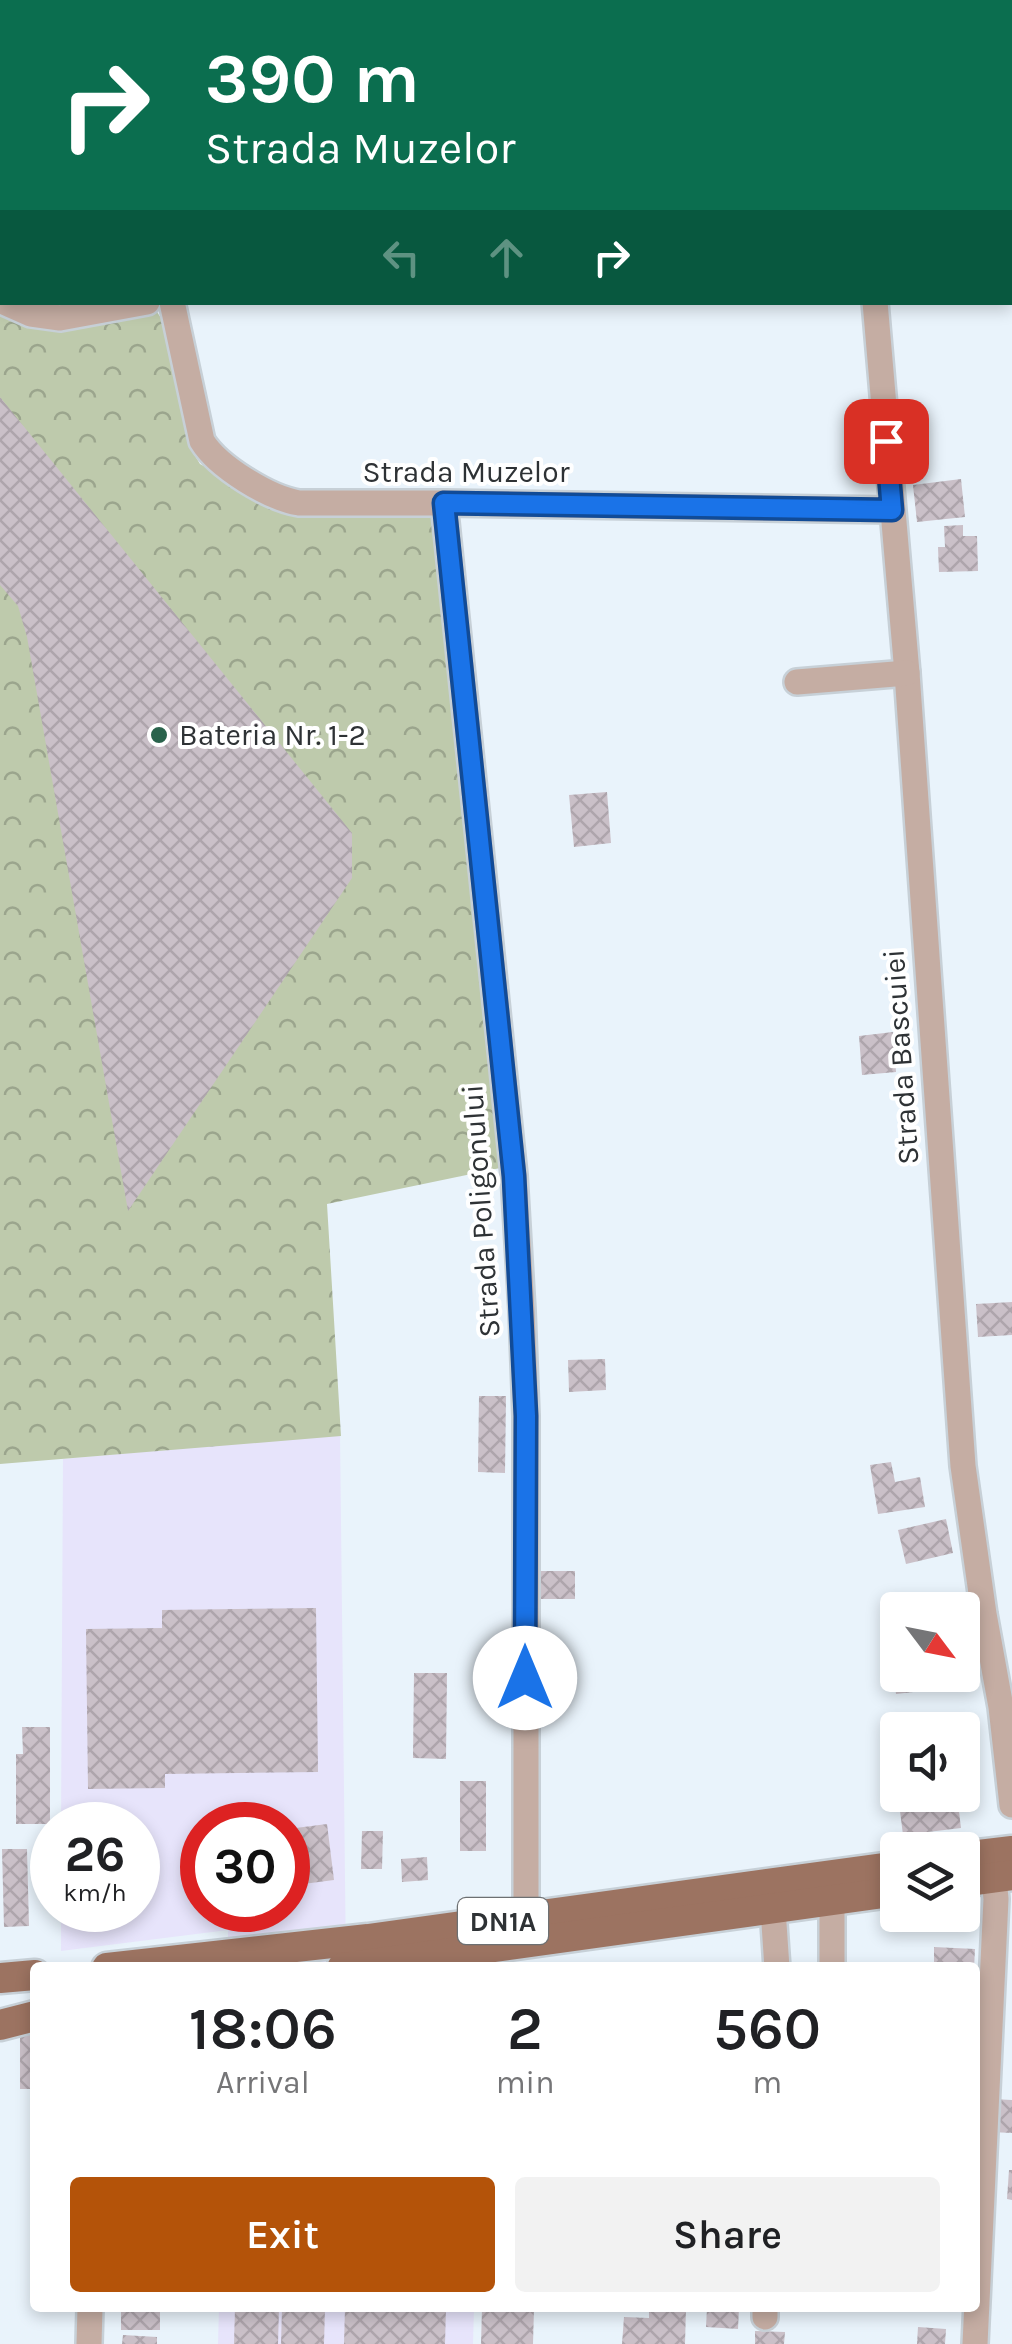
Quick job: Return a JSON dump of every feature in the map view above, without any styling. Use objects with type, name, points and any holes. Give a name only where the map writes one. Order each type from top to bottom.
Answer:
[{"type":"main road","points":[[980,1855],[1012,1850]]},
{"type":"main road","name":"DN1A","points":[[162,1962],[368,1939],[880,1868]]},
{"type":"main road","name":"DN1A","points":[[385,1962],[880,1894]]},
{"type":"main road","points":[[0,1966],[30,1970]]},
{"type":"main road","points":[[0,1978],[30,1972]]},
{"type":"main road","points":[[0,2015],[30,2013]]},
{"type":"main road","points":[[0,2025],[30,2015]]},
{"type":"street","points":[[9,305],[31,314],[60,318],[131,305]]},
{"type":"street","name":"Strada Muzelor","points":[[173,305],[202,441],[221,464],[277,497],[299,503],[892,510]]},
{"type":"street","name":"Strada Bascuiei","points":[[876,305],[907,673],[963,1466],[1001,1707],[1012,1804]]},
{"type":"street","name":"Strada Poligonului","points":[[444,503],[514,1176],[522,1311],[526,1416],[526,1917]]},
{"type":"street","points":[[798,682],[907,673]]},
{"type":"street","points":[[980,2238],[995,1919],[1003,1877]]},
{"type":"street","points":[[832,1900],[832,1962]]},
{"type":"street","points":[[773,1908],[777,1962]]},
{"type":"street","points":[[89,2344],[90,2312]]},
{"type":"street","points":[[975,2344],[977,2312]]},
{"type":"shaded area","points":[[340,1434],[346,1962],[228,1962],[228,1932],[310,1932],[310,1802],[180,1802],[180,1932],[212,1932],[61,1951],[61,1932],[160,1932],[160,1802],[61,1802],[63,1459]]},
{"type":"shaded area","points":[[219,2312],[474,2312],[473,2344],[218,2344]]},
{"type":"green space","points":[[157,312],[165,324],[194,454],[200,464],[296,516],[446,515],[505,1167],[327,1204],[341,1436],[0,1464],[0,314],[31,328]]},
{"type":"building","name":"Bateria Nr. 1-2","points":[[0,397],[352,833],[352,878],[128,1211],[27,637],[18,606],[0,585]]},
{"type":"building","points":[[961,479],[965,517],[917,522],[913,485]]},
{"type":"building","points":[[963,525],[963,536],[977,536],[978,571],[939,572],[938,547],[945,547],[944,526]]},
{"type":"building","points":[[607,792],[611,843],[574,847],[569,795]]},
{"type":"building","points":[[893,1032],[896,1072],[862,1075],[859,1036]]},
{"type":"building","points":[[1012,1302],[1012,1335],[978,1337],[976,1304]]},
{"type":"building","points":[[605,1359],[606,1390],[569,1392],[568,1360]]},
{"type":"building","points":[[479,1396],[506,1396],[505,1473],[478,1472]]},
{"type":"building","points":[[891,1462],[895,1482],[920,1477],[925,1507],[878,1514],[870,1465]]},
{"type":"building","points":[[946,1519],[953,1553],[906,1564],[898,1530]]},
{"type":"building","points":[[532,1571],[575,1571],[575,1599],[532,1599]]},
{"type":"building","points":[[316,1608],[318,1772],[165,1774],[165,1788],[88,1789],[86,1629],[162,1628],[162,1610]]},
{"type":"building","points":[[414,1673],[447,1673],[446,1759],[413,1758]]},
{"type":"building","points":[[22,1727],[50,1727],[50,1802],[30,1802],[30,1824],[16,1824],[16,1754],[23,1754]]},
{"type":"building","points":[[460,1781],[486,1781],[486,1851],[460,1851]]},
{"type":"building","points":[[900,1812],[959,1812],[961,1828],[903,1832]]},
{"type":"building","points":[[327,1824],[334,1880],[310,1883],[310,1826]]},
{"type":"building","points":[[362,1831],[383,1831],[382,1869],[361,1869]]},
{"type":"building","points":[[2,1849],[27,1849],[29,1926],[4,1927]]},
{"type":"building","points":[[427,1857],[428,1880],[402,1882],[401,1859]]},
{"type":"building","points":[[934,1947],[975,1949],[974,1962],[934,1962]]},
{"type":"building","points":[[20,2030],[30,2031],[30,2089],[20,2089]]},
{"type":"building","points":[[993,2099],[1012,2100],[1012,2133],[991,2132]]},
{"type":"building","points":[[1012,2170],[1012,2200],[1007,2199]]},
{"type":"building","points":[[121,2312],[160,2312],[160,2330],[121,2330]]},
{"type":"building","points":[[235,2312],[279,2312],[278,2344],[234,2344]]},
{"type":"building","points":[[282,2312],[325,2312],[324,2344],[281,2344]]},
{"type":"building","points":[[345,2312],[446,2312],[445,2344],[344,2344]]},
{"type":"building","points":[[482,2312],[534,2312],[533,2344],[481,2344]]},
{"type":"building","points":[[649,2312],[686,2312],[685,2344],[622,2344],[624,2317],[649,2318]]},
{"type":"building","points":[[707,2312],[739,2312],[738,2329],[706,2327]]},
{"type":"building","points":[[918,2327],[946,2329],[945,2344],[917,2344]]},
{"type":"building","points":[[755,2331],[785,2332],[784,2344],[755,2344]]},
{"type":"building","points":[[123,2335],[157,2337],[157,2344],[122,2344]]},
{"type":"place","name":"Bateria Nr. 1-2","points":[[159,735]]},
{"type":"route","points":[[525,1678],[526,1416],[514,1176],[444,503],[892,510],[886,441]]}]
